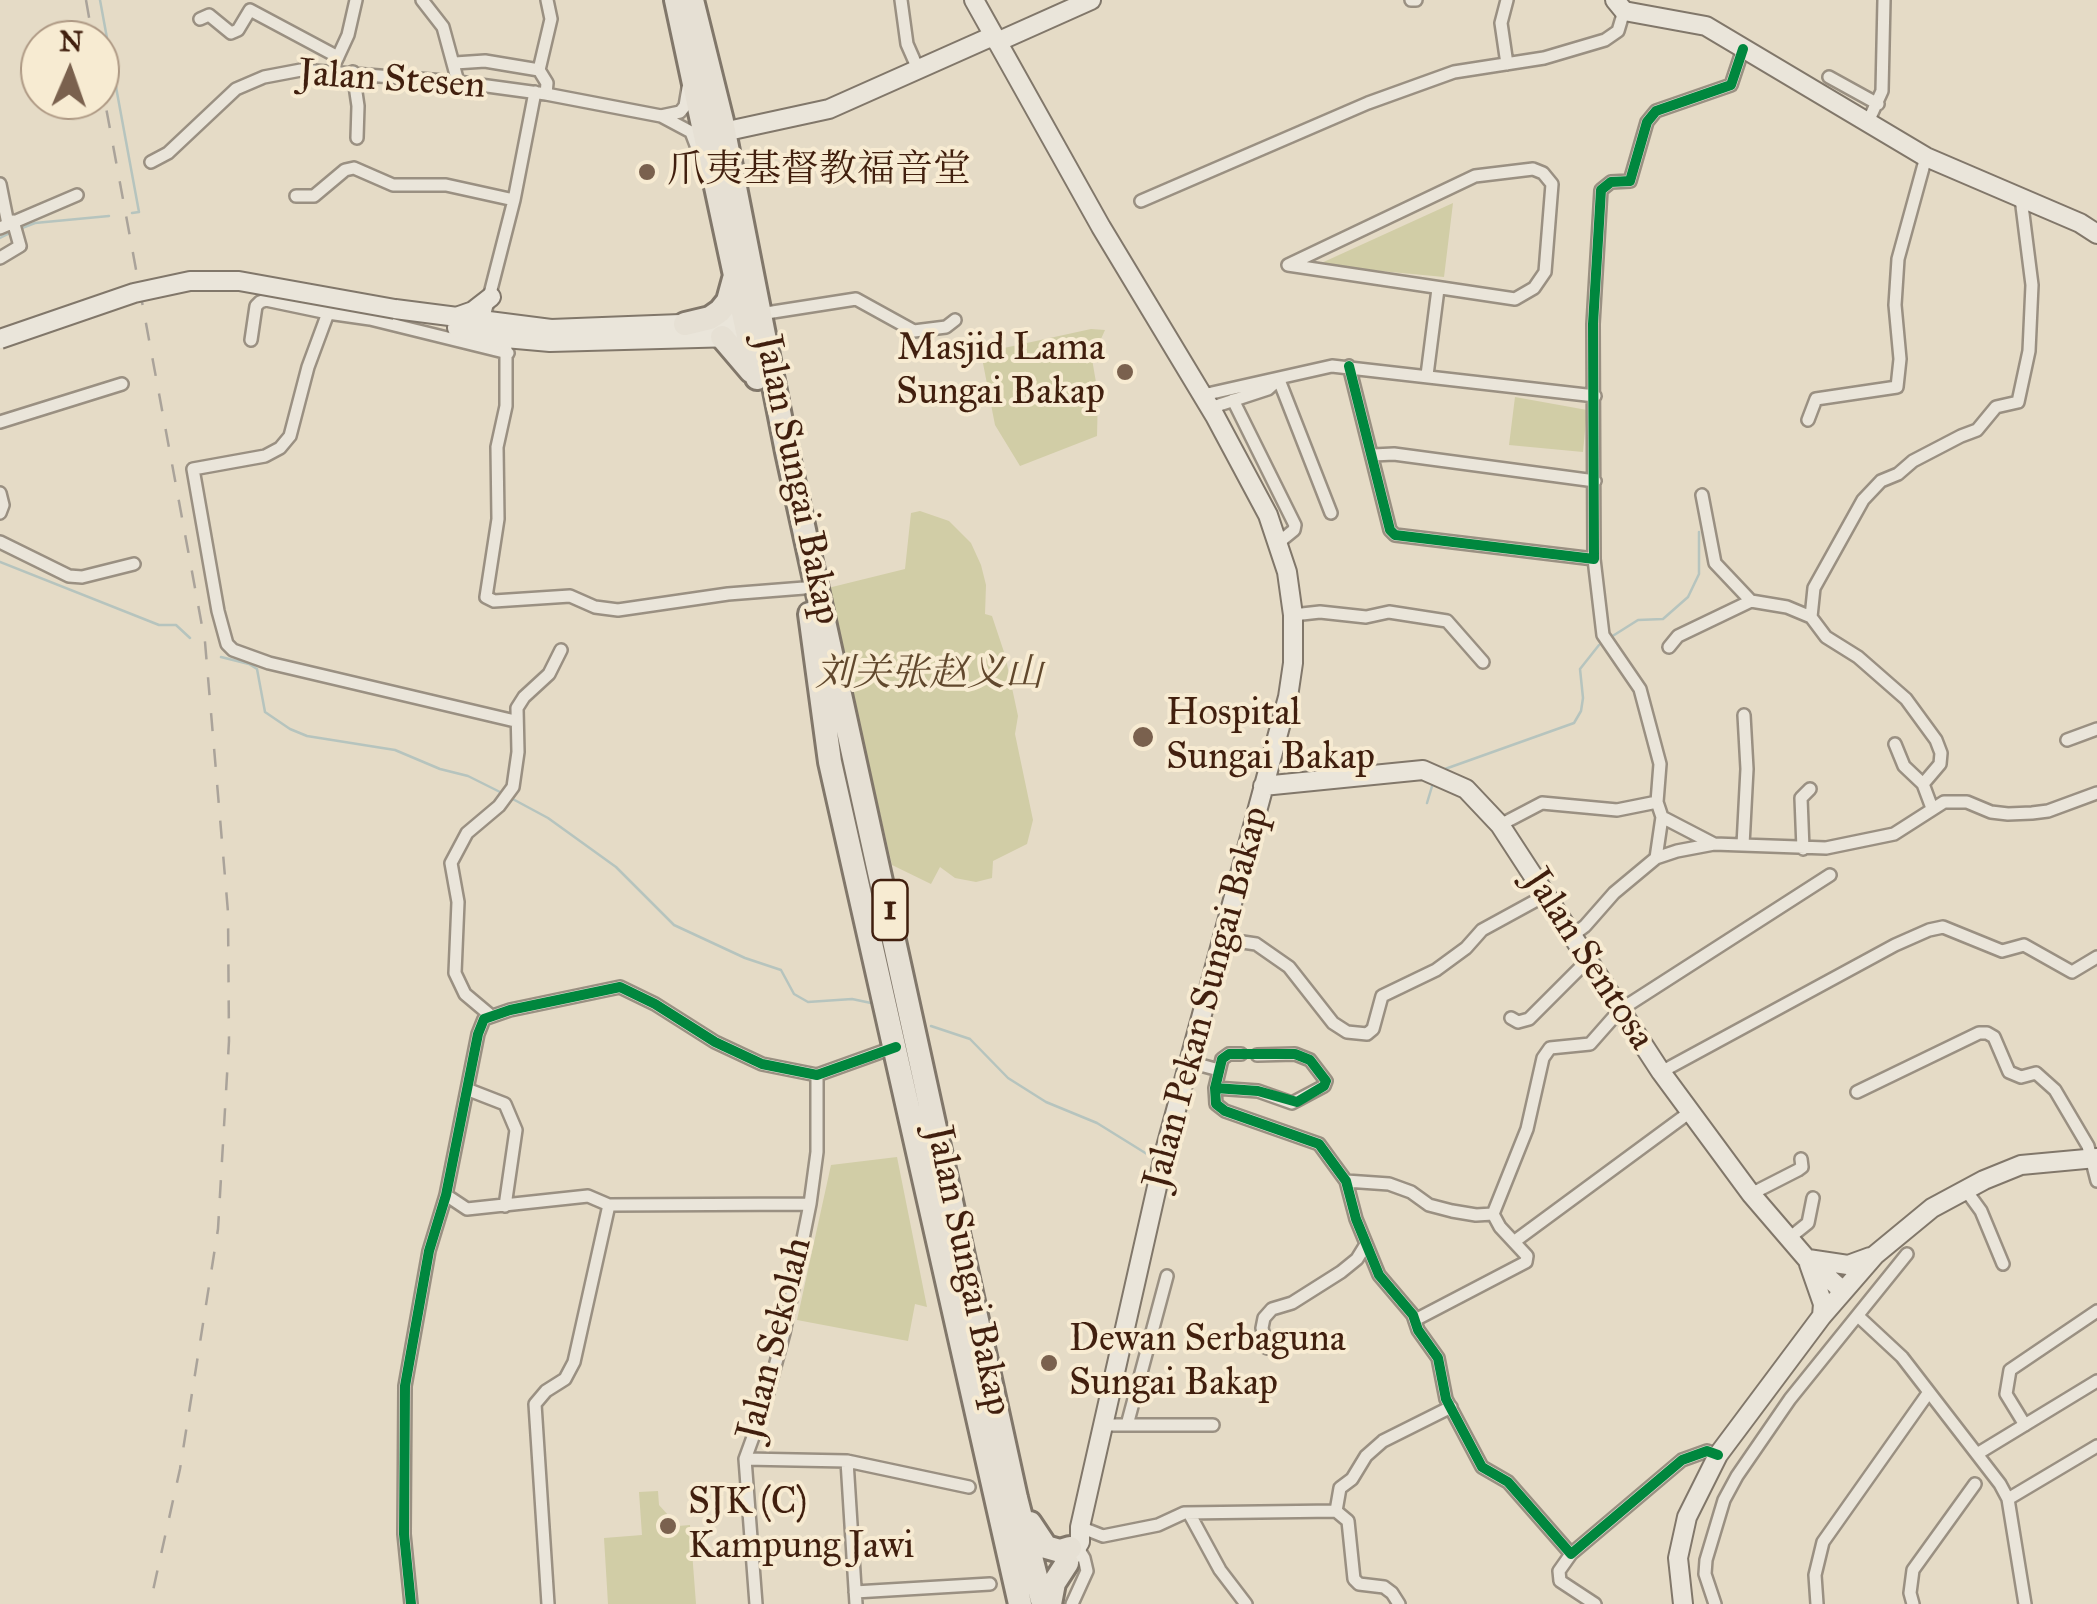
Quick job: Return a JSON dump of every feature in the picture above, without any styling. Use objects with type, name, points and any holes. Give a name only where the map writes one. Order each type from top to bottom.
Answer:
[{"type":"highway","name":"Jalan Sungai Bakap","points":[[685,5],[690,76],[714,134],[717,200],[735,276],[756,326],[759,388],[814,636],[830,762],[950,1305],[1031,1589]]},
{"type":"highway","name":"Jalan Sungai Bakap","points":[[685,5],[1016,1498],[1031,1589]]},
{"type":"highway","points":[[685,324],[710,318],[720,311],[728,301],[735,276]]},
{"type":"highway","points":[[722,337],[750,368],[759,388]]},
{"type":"highway","points":[[1016,1498],[1042,1544],[1055,1551],[1075,1544]]},
{"type":"highway","points":[[1031,1589],[1054,1584],[1075,1544]]},
{"type":"main road","name":"Jalan Pekan Sungai Bakap","points":[[974,0],[1101,228],[1207,402],[1242,445],[1278,542],[1293,616],[1288,698],[1166,1147],[1075,1544]]},
{"type":"main road","points":[[714,134],[829,109],[1091,0]]},
{"type":"main road","points":[[1620,6],[1706,26],[1926,158],[2080,223],[2097,234]]},
{"type":"main road","points":[[0,339],[134,292],[190,281],[239,281],[550,342],[722,337],[756,326]]},
{"type":"main road","points":[[456,317],[473,311],[491,297]]},
{"type":"main road","points":[[419,314],[456,317],[502,335],[551,329],[685,324],[756,326]]},
{"type":"main road","name":"Jalan Sentosa","points":[[1263,786],[1423,770],[1466,789],[1500,825],[1662,1072],[1751,1194],[1806,1258],[1843,1291]]},
{"type":"main road","points":[[1684,1604],[1678,1558],[1684,1531],[1718,1456],[1822,1316],[1875,1255],[1909,1224],[1965,1189],[2020,1165],[2094,1158]]},
{"type":"main road","points":[[1806,1258],[1848,1265],[1875,1255]]},
{"type":"main road","points":[[1806,1258],[1819,1287],[1822,1316]]},
{"type":"main road","points":[[1031,1589],[1054,1561],[1075,1544]]},
{"type":"street","points":[[200,19],[209,15],[231,34],[238,30],[250,10],[336,64],[356,0]]},
{"type":"street","points":[[422,0],[443,27],[458,82]]},
{"type":"street","points":[[502,335],[491,297],[541,93],[547,83],[540,70],[550,19],[547,0]]},
{"type":"street","points":[[901,0],[907,44],[918,70]]},
{"type":"street","points":[[1507,0],[1501,23],[1507,64]]},
{"type":"street","points":[[1867,124],[1878,104],[1884,62],[1884,0]]},
{"type":"street","points":[[1141,201],[1368,102],[1454,72],[1544,58],[1605,40],[1618,31],[1620,6]]},
{"type":"street","points":[[1656,858],[1662,817],[1656,802],[1660,764],[1640,689],[1603,635],[1594,558],[1593,324],[1601,190],[1611,182],[1630,181],[1648,122],[1656,111],[1731,86],[1743,49]]},
{"type":"street","points":[[455,63],[485,60],[540,70]]},
{"type":"street","name":"Jalan Stesen","points":[[151,162],[168,153],[236,89],[264,78],[336,64],[353,72],[541,93],[661,116]]},
{"type":"street","points":[[353,72],[358,106],[356,138]]},
{"type":"street","points":[[661,116],[680,112],[685,106],[690,76]]},
{"type":"street","points":[[1829,76],[1878,104]]},
{"type":"street","points":[[661,116],[691,132],[717,200]]},
{"type":"street","points":[[1808,420],[1816,399],[1897,386],[1898,259],[1926,158]]},
{"type":"street","points":[[296,196],[314,196],[345,170],[354,168],[393,185],[446,186],[514,200]]},
{"type":"street","points":[[1533,169],[1543,173],[1552,184],[1546,272],[1534,288],[1515,299],[1329,272],[1288,265],[1475,176],[1533,169]]},
{"type":"street","points":[[0,184],[11,228],[20,246],[0,258]]},
{"type":"street","points":[[11,228],[77,195]]},
{"type":"street","points":[[1811,617],[1814,588],[1864,500],[1881,481],[1977,430],[1996,407],[2018,402],[2029,351],[2032,285],[2021,198]]},
{"type":"street","points":[[1327,247],[1329,272]]},
{"type":"street","points":[[1427,375],[1438,289]]},
{"type":"street","points":[[491,297],[502,335],[506,406],[497,447],[498,512],[486,597],[494,601],[570,596],[595,607],[618,610],[804,588]]},
{"type":"street","points":[[756,326],[856,299],[914,331],[946,327],[955,320]]},
{"type":"street","points":[[251,340],[256,306],[266,300],[328,313],[502,335]]},
{"type":"street","points":[[328,313],[308,367],[290,436],[280,448],[266,456],[193,469],[227,644],[268,663],[515,721]]},
{"type":"street","points":[[1207,402],[1266,379],[1278,380],[1332,366],[1595,396]]},
{"type":"street","points":[[1349,366],[1390,530],[1396,535],[1594,558]]},
{"type":"street","points":[[1207,402],[1233,400],[1268,389],[1278,380]]},
{"type":"street","points":[[1278,380],[1330,513]]},
{"type":"street","points":[[0,422],[122,384]]},
{"type":"street","points":[[1233,400],[1242,445]]},
{"type":"street","points":[[1373,455],[1394,454],[1595,481]]},
{"type":"street","points":[[0,493],[0,513]]},
{"type":"street","points":[[1702,495],[1715,563],[1752,601]]},
{"type":"street","points":[[0,542],[69,576],[82,577],[134,564]]},
{"type":"street","points":[[1669,647],[1678,636],[1752,601],[1787,607],[1811,617],[1826,637],[1858,657],[1906,699],[1936,740],[1940,764],[1923,784]]},
{"type":"street","points":[[1293,616],[1320,612],[1366,617],[1389,612],[1446,622],[1484,662]]},
{"type":"street","points":[[490,1015],[466,994],[455,973],[458,902],[451,871],[453,856],[466,834],[499,806],[513,787],[518,752],[515,721],[524,697],[549,674],[561,650]]},
{"type":"street","points":[[1744,715],[1744,845]]},
{"type":"street","points":[[2067,740],[2097,729]]},
{"type":"street","points":[[1895,744],[1904,766],[1923,784],[1932,808]]},
{"type":"street","points":[[1803,850],[1801,798],[1810,789]]},
{"type":"street","points":[[1573,935],[1656,858],[1714,844],[1826,848],[1894,834],[1932,808],[1957,800],[1991,812],[2032,813],[2048,811],[2097,792]]},
{"type":"street","points":[[1500,825],[1542,803],[1617,810],[1656,802]]},
{"type":"street","points":[[1662,817],[1714,844]]},
{"type":"street","points":[[1415,1320],[1520,1267],[1527,1256],[1500,1228],[1493,1214],[1527,1128],[1543,1058],[1550,1048],[1590,1044],[1620,1010],[1830,875]]},
{"type":"street","points":[[1222,939],[1256,944],[1289,967],[1333,1023],[1347,1032],[1366,1034],[1373,1028],[1382,996],[1436,970],[1466,948],[1482,930],[1546,895]]},
{"type":"street","points":[[1662,1072],[1929,930],[1943,927],[2002,952],[2024,945],[2072,972],[2097,957]]},
{"type":"street","points":[[1511,1018],[1518,1022],[1529,1019],[1588,960]]},
{"type":"street","points":[[412,1604],[404,1534],[407,1485],[403,1408],[416,1311],[446,1196],[484,1019],[620,986],[762,1064],[817,1075],[896,1047]]},
{"type":"street","points":[[1856,1092],[1987,1032],[1994,1037],[2009,1072],[2021,1077],[2036,1072],[2056,1090],[2094,1158],[2097,1181]]},
{"type":"street","points":[[1241,1054],[1222,1059],[1215,1088],[1216,1104],[1225,1111],[1319,1144],[1346,1180],[1379,1274],[1415,1320],[1438,1358],[1451,1408],[1482,1466],[1508,1482],[1570,1554]]},
{"type":"street","points":[[1215,1088],[1258,1091],[1292,1103],[1326,1082],[1310,1060],[1295,1054],[1257,1054]]},
{"type":"street","points":[[1189,1062],[1220,1070]]},
{"type":"street","name":"Jalan Sekolah","points":[[756,1604],[745,1459],[784,1333],[810,1204],[817,1152],[817,1075]]},
{"type":"street","points":[[469,1090],[505,1104],[516,1130],[505,1206]]},
{"type":"street","points":[[1515,1242],[1690,1112]]},
{"type":"street","points":[[1751,1194],[1798,1170],[1802,1167],[1801,1159]]},
{"type":"street","points":[[1346,1180],[1389,1184],[1411,1192],[1429,1205],[1452,1211],[1493,1214]]},
{"type":"street","points":[[1965,1189],[2003,1264]]},
{"type":"street","points":[[446,1196],[467,1209],[588,1196],[609,1205],[810,1204]]},
{"type":"street","points":[[1788,1238],[1808,1223],[1813,1198]]},
{"type":"street","points":[[548,1604],[535,1404],[565,1379],[574,1362],[609,1205]]},
{"type":"street","points":[[1267,1348],[1262,1328],[1272,1309],[1292,1303],[1341,1272],[1366,1246]]},
{"type":"street","points":[[1715,1604],[1705,1574],[1706,1560],[1724,1500],[1761,1438],[1907,1254]]},
{"type":"street","points":[[1127,1425],[1167,1276]]},
{"type":"street","points":[[2025,1424],[2006,1394],[2010,1370],[2097,1311]]},
{"type":"street","points":[[1859,1316],[1902,1358],[2008,1499],[2024,1604]]},
{"type":"street","points":[[1977,1454],[2097,1381]]},
{"type":"street","points":[[1817,1604],[1816,1575],[1823,1542],[1929,1392]]},
{"type":"street","points":[[1336,1511],[1340,1488],[1352,1478],[1366,1456],[1383,1442],[1451,1408]]},
{"type":"street","points":[[1104,1425],[1212,1425]]},
{"type":"street","points":[[2008,1499],[2097,1446]]},
{"type":"street","points":[[1595,1604],[1560,1581],[1559,1572],[1570,1554],[1682,1460],[1707,1451],[1718,1456]]},
{"type":"street","points":[[745,1459],[847,1460],[968,1487]]},
{"type":"street","points":[[847,1460],[855,1598],[990,1584]]},
{"type":"street","points":[[1913,1604],[1913,1570],[1975,1484]]},
{"type":"street","points":[[1072,1604],[1086,1571],[1084,1558],[1075,1544],[1158,1525],[1189,1513],[1336,1511],[1348,1521],[1354,1578],[1359,1584],[1384,1587],[1398,1604]]},
{"type":"street","points":[[1189,1513],[1220,1570],[1246,1604]]},
{"type":"green space","points":[[1453,203],[1444,277],[1317,265]]},
{"type":"green space","points":[[1091,329],[1105,330],[1092,359],[1098,394],[1097,436],[1020,466],[995,425],[981,353]]},
{"type":"green space","points":[[1515,397],[1587,410],[1583,452],[1509,445]]},
{"type":"green space","name":"刘关张赵义山","points":[[920,511],[949,521],[971,543],[986,585],[985,614],[992,616],[1005,655],[1018,716],[1015,734],[1033,820],[1027,844],[993,861],[992,878],[976,882],[955,878],[940,867],[931,884],[892,865],[828,588],[905,569],[911,513]]},
{"type":"green space","points":[[897,1157],[927,1307],[915,1304],[908,1341],[797,1320],[831,1165]]},
{"type":"green space","points":[[658,1491],[659,1505],[678,1526],[690,1525],[696,1604],[608,1604],[604,1538],[642,1535],[639,1492]]},
{"type":"waterway","points":[[100,0],[139,212],[132,213]]},
{"type":"waterway","points":[[22,228],[35,223],[109,216]]},
{"type":"waterway","points":[[0,238],[10,233]]},
{"type":"waterway","points":[[1611,637],[1638,620],[1663,619],[1688,597],[1699,574],[1699,532]]},
{"type":"waterway","points":[[0,562],[159,625],[176,625],[190,638]]},
{"type":"waterway","points":[[1445,769],[1574,723],[1583,698],[1580,669],[1599,645]]},
{"type":"waterway","points":[[221,657],[257,669],[265,712],[290,729],[307,736],[395,750],[468,776],[502,793]]},
{"type":"waterway","points":[[1427,803],[1433,783]]},
{"type":"waterway","points":[[509,797],[548,818],[616,867],[674,925],[781,970],[794,994],[808,1002],[852,999],[871,1003]]},
{"type":"waterway","points":[[931,1026],[970,1039],[1008,1078],[1046,1102],[1097,1123],[1155,1159]]},
{"type":"railway","points":[[86,0],[90,20]]},
{"type":"railway","points":[[108,120],[205,642],[228,912],[229,1041],[218,1229],[180,1469],[150,1604]]},
{"type":"cycle path","points":[[1349,366],[1390,530],[1395,535],[1594,559],[1593,324],[1601,190],[1611,182],[1630,181],[1647,122],[1656,111],[1731,85],[1743,49]]},
{"type":"cycle path","points":[[411,1604],[404,1534],[405,1386],[429,1251],[446,1195],[484,1019],[620,987],[715,1042],[762,1064],[817,1075],[896,1047]]},
{"type":"cycle path","points":[[1215,1088],[1258,1091],[1297,1102],[1326,1081],[1310,1060],[1295,1054],[1229,1054],[1222,1059],[1215,1088],[1216,1104],[1225,1111],[1319,1144],[1346,1181],[1356,1219],[1379,1275],[1413,1315],[1418,1330],[1438,1358],[1446,1399],[1482,1467],[1508,1482],[1571,1554],[1682,1460],[1707,1451],[1718,1455]]},
{"type":"place","name":"爪夷基督教福音堂","points":[[647,172]]},
{"type":"place","name":"Masjid Lama Sungai Bakap","points":[[1125,372]]},
{"type":"place","name":"Hospital Sungai Bakap","points":[[1143,737]]},
{"type":"place","name":"Dewan Serbaguna Sungai Bakap","points":[[1049,1363]]},
{"type":"place","name":"SJK (C) Kampung Jawi","points":[[668,1526]]}]
